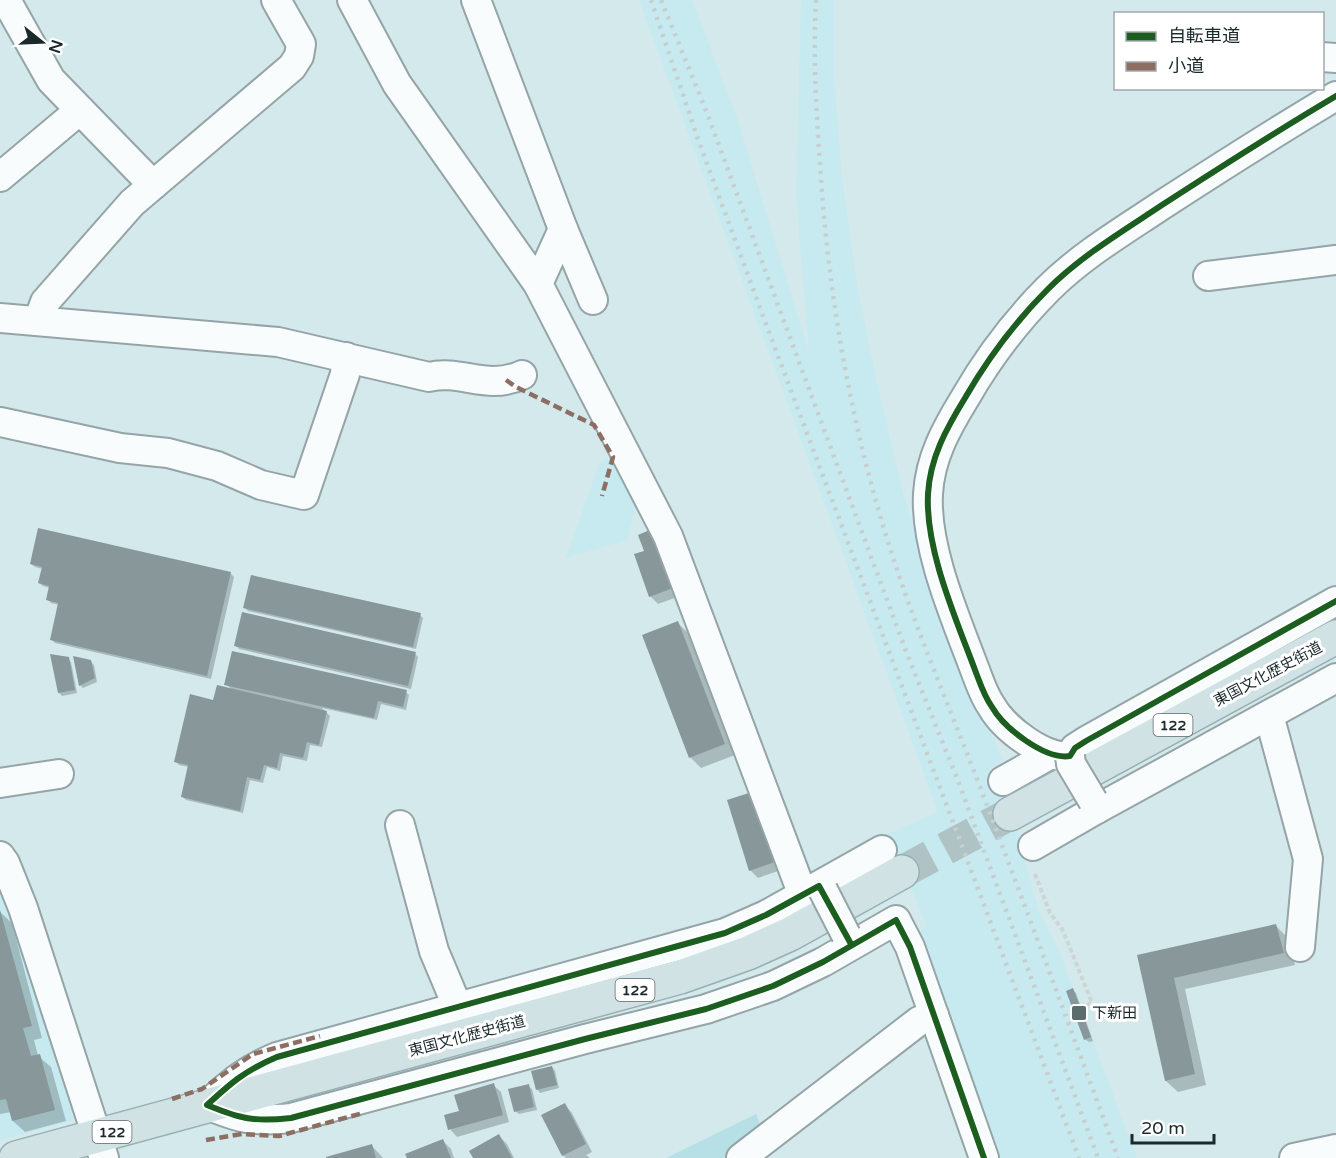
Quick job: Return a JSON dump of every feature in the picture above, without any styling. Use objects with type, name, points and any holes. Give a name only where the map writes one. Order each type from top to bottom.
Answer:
[{"type":"highway","name":"東国文化歴史街道","points":[[1010,814],[1336,637]]},
{"type":"highway","name":"東国文化歴史街道","points":[[16,1158],[101,1147],[207,1105],[419,1050],[680,977],[748,953],[790,934],[892,861]]},
{"type":"street","points":[[6,0],[51,80],[153,185]]},
{"type":"street","points":[[38,321],[45,302],[132,203],[292,67],[299,56],[301,44],[276,0]]},
{"type":"street","points":[[352,0],[397,84],[538,284],[668,536],[798,882],[816,890],[849,940]]},
{"type":"street","points":[[476,0],[563,229],[593,300]]},
{"type":"street","points":[[1095,805],[1071,764],[1060,755],[1025,739],[1003,722],[985,695],[952,607],[932,542],[928,516],[929,479],[937,447],[999,344],[1049,288],[1113,237],[1336,96]]},
{"type":"street","points":[[0,177],[80,110]]},
{"type":"street","points":[[538,284],[563,229]]},
{"type":"street","points":[[1208,276],[1336,260]]},
{"type":"street","points":[[0,318],[278,342],[429,377],[439,375],[489,382],[522,375]]},
{"type":"street","points":[[0,422],[120,448],[168,453],[217,466],[261,485],[304,495],[345,374],[346,357]]},
{"type":"street","points":[[1003,781],[1075,748],[1336,601]]},
{"type":"street","points":[[1033,846],[1095,805],[1336,678]]},
{"type":"street","points":[[1269,715],[1308,859],[1300,947]]},
{"type":"street","points":[[0,783],[59,774]]},
{"type":"street","points":[[400,825],[434,951],[458,1008]]},
{"type":"street","points":[[892,861],[836,874],[816,890],[725,933],[278,1057],[237,1077],[207,1105],[238,1117],[265,1121],[291,1118],[706,1009],[772,986],[823,962],[849,940],[896,920],[910,947],[984,1158]]},
{"type":"street","points":[[4,873],[101,1147]]},
{"type":"street","points":[[741,1158],[919,1022],[934,1015]]},
{"type":"street","points":[[1294,1158],[1336,1149]]},
{"type":"path","points":[[1033,846],[1028,847],[1028,856],[1050,913],[1062,929],[1092,1003],[1082,1007],[1083,1013]]},
{"type":"shaded area","points":[[639,0],[692,0],[736,115],[809,352],[796,195],[801,0],[834,0],[834,79],[842,178],[857,285],[877,384],[903,493],[939,611],[1003,762],[991,767],[1019,837],[1039,912],[1060,953],[1137,1158],[996,1158],[918,935],[926,925],[914,895],[884,836],[938,812]]},
{"type":"shaded area","points":[[613,457],[639,494],[627,540],[566,558],[600,462]]},
{"type":"shaded area","points":[[0,895],[8,897],[76,1111],[71,1121],[0,1140]]},
{"type":"shaded area","points":[[756,1114],[763,1132],[724,1158],[666,1158]]},
{"type":"building","points":[[38,528],[231,572],[207,676],[50,640],[58,603],[46,600],[49,586],[38,583],[42,567],[30,564]]},
{"type":"building","points":[[652,529],[673,588],[649,597],[634,554],[644,551],[638,535]]},
{"type":"building","points":[[251,575],[421,613],[413,647],[243,608]]},
{"type":"building","points":[[242,612],[416,652],[408,686],[234,646]]},
{"type":"building","points":[[678,621],[725,744],[689,758],[642,635]]},
{"type":"building","points":[[232,651],[407,690],[403,707],[378,701],[374,718],[224,685]]},
{"type":"building","points":[[50,654],[69,657],[75,690],[58,693]]},
{"type":"building","points":[[73,656],[91,660],[95,678],[79,686]]},
{"type":"building","points":[[217,685],[327,711],[319,745],[307,742],[303,758],[280,753],[277,768],[264,765],[260,780],[247,777],[240,811],[181,797],[188,765],[174,762],[190,694],[213,700]]},
{"type":"building","points":[[752,792],[778,861],[749,871],[727,800]]},
{"type":"building","points":[[0,910],[32,1026],[23,1028],[31,1056],[40,1054],[55,1110],[12,1121],[6,1099],[0,1100]]},
{"type":"building","points":[[1276,924],[1284,953],[1174,978],[1195,1074],[1165,1081],[1137,955]]},
{"type":"building","points":[[1073,988],[1091,1037],[1084,1040],[1066,991]]},
{"type":"building","points":[[552,1066],[557,1085],[536,1090],[531,1071]]},
{"type":"building","points":[[494,1083],[503,1115],[448,1130],[444,1115],[459,1111],[454,1095]]},
{"type":"building","points":[[529,1084],[534,1107],[514,1112],[508,1089]]},
{"type":"building","points":[[565,1103],[586,1144],[562,1156],[541,1115]]},
{"type":"building","points":[[499,1134],[512,1158],[473,1158],[469,1151]]},
{"type":"building","points":[[443,1139],[451,1158],[407,1158],[405,1154]]},
{"type":"building","points":[[372,1144],[376,1158],[326,1158],[326,1157]]},
{"type":"tunnel","points":[[902,872],[1010,814]]},
{"type":"railway","points":[[651,0],[699,142],[763,316],[1079,1158]]},
{"type":"railway","points":[[661,0],[707,113],[907,654],[957,778],[1098,1158]]},
{"type":"railway","points":[[816,0],[815,82],[829,261],[852,404],[875,498],[911,609],[985,800],[1118,1158]]},
{"type":"marked path","points":[[506,380],[594,425],[613,457],[602,496]]},
{"type":"marked path","points":[[172,1099],[202,1089],[253,1054],[320,1036]]},
{"type":"marked path","points":[[206,1140],[242,1134],[279,1136],[363,1113]]},
{"type":"cycle path","points":[[1336,96],[1117,234],[1048,289],[1003,341],[958,410],[945,433],[936,456],[928,494],[931,538],[943,583],[980,685],[998,715],[1015,733],[1037,748],[1060,756],[1070,756],[1075,748],[1086,741],[1336,601]]},
{"type":"cycle path","points":[[851,944],[819,886],[766,915],[725,933],[277,1057],[240,1077],[207,1105],[229,1114],[248,1118],[267,1120],[291,1118],[706,1009],[773,986],[823,962],[896,920],[910,947],[984,1158]]},
{"type":"place","name":"下新田","points":[[1079,1013]]}]
